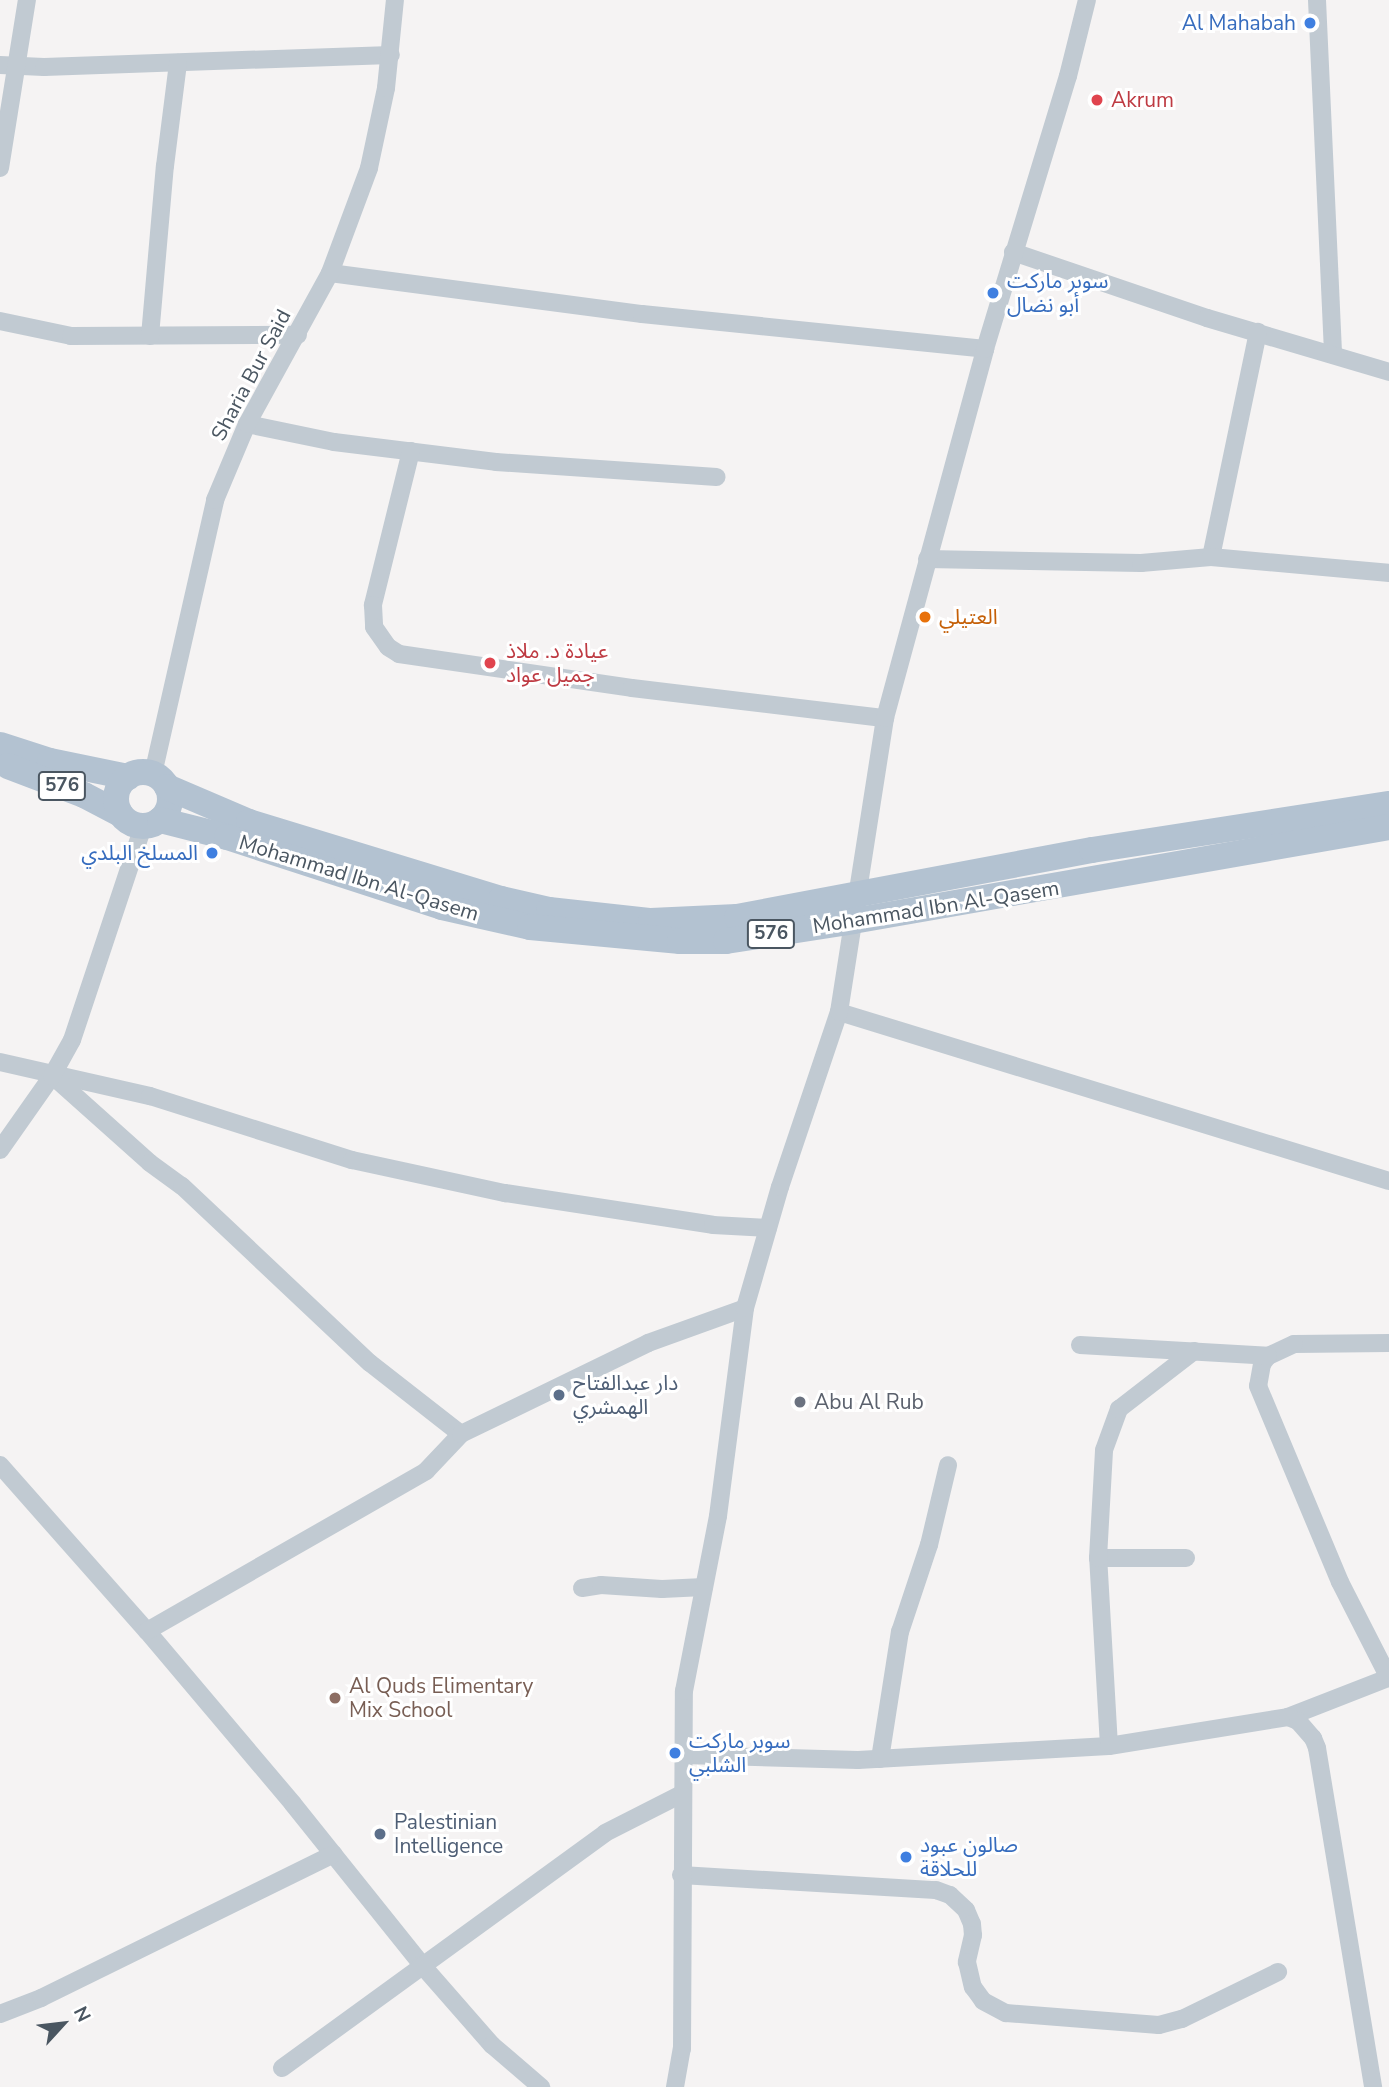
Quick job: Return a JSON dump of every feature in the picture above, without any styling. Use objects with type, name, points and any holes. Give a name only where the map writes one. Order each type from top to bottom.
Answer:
[{"type":"main road","name":"Mohammad Ibn Al-Qasem","points":[[0,745],[50,761],[149,779],[249,822],[549,910],[638,920],[698,921],[737,917],[1092,850],[1389,804]]},
{"type":"main road","name":"Mohammad Ibn Al-Qasem","points":[[0,763],[141,820],[227,837],[442,907],[530,927],[621,938],[726,941],[1389,827]]},
{"type":"main road","points":[[149,779],[169,805],[141,820],[116,798],[122,782],[149,779]]},
{"type":"street","points":[[0,168],[9,66],[27,0]]},
{"type":"street","name":"Sharia Bur Said","points":[[149,779],[215,500],[247,424],[330,274],[369,168],[391,55],[395,0]]},
{"type":"street","points":[[675,2087],[682,2049],[684,1691],[718,1516],[745,1308],[768,1228],[839,1012],[885,718],[985,349],[1068,76],[1087,0]]},
{"type":"street","points":[[1317,0],[1333,354]]},
{"type":"street","points":[[9,66],[391,55]]},
{"type":"street","points":[[150,336],[164,166],[178,62]]},
{"type":"street","points":[[1013,252],[1207,318],[1389,372]]},
{"type":"street","points":[[330,274],[642,314],[985,349]]},
{"type":"street","points":[[0,321],[71,336],[298,335]]},
{"type":"street","points":[[1211,557],[1258,332]]},
{"type":"street","points":[[247,424],[334,442],[496,462],[716,477]]},
{"type":"street","points":[[411,451],[373,605],[374,627],[387,647],[399,654],[618,686],[885,718]]},
{"type":"street","points":[[927,559],[1141,564],[1211,557],[1389,573]]},
{"type":"street","points":[[0,1150],[52,1076],[72,1040],[141,820]]},
{"type":"street","points":[[839,1012],[1389,1181]]},
{"type":"street","points":[[0,1062],[52,1076],[150,1096],[352,1160],[505,1193],[713,1225],[768,1228]]},
{"type":"street","points":[[52,1076],[150,1163],[182,1186],[370,1363],[461,1434]]},
{"type":"street","points":[[147,1631],[425,1471],[461,1434],[648,1343],[745,1308]]},
{"type":"street","points":[[1080,1345],[1268,1356],[1294,1344],[1389,1343]]},
{"type":"street","points":[[1109,1745],[1098,1558],[1104,1450],[1119,1409],[1195,1351]]},
{"type":"street","points":[[683,1755],[880,1759],[1109,1745],[1288,1717],[1389,1678],[1340,1582],[1260,1394],[1258,1376],[1268,1356]]},
{"type":"street","points":[[0,1465],[147,1631],[334,1854],[421,1964],[492,2045],[541,2087]]},
{"type":"street","points":[[880,1759],[900,1632],[929,1545],[948,1465]]},
{"type":"street","points":[[1098,1558],[1186,1558]]},
{"type":"street","points":[[582,1588],[601,1585],[662,1589],[704,1587]]},
{"type":"street","points":[[1288,1717],[1307,1729],[1317,1748],[1373,2087]]},
{"type":"street","points":[[282,2068],[421,1964],[605,1833],[682,1794]]},
{"type":"street","points":[[0,2014],[41,1998],[334,1854]]},
{"type":"street","points":[[681,1875],[936,1891],[950,1895],[966,1910],[972,1924],[973,1935],[967,1962],[973,1987],[984,2001],[1006,2013],[1159,2025],[1182,2019],[1278,1972]]},
{"type":"place","name":"Al Mahabah","points":[[1310,23]]},
{"type":"place","name":"Akrum","points":[[1097,100]]},
{"type":"place","name":"سوبر ماركت أبو نضال","points":[[993,293]]},
{"type":"place","name":"العتيلي","points":[[925,617]]},
{"type":"place","name":"عيادة د. ملاذ جميل عواد","points":[[490,663]]},
{"type":"place","name":"المسلخ البلدي","points":[[212,853]]},
{"type":"place","name":"دار عبدالفتاح الهمشري","points":[[559,1395]]},
{"type":"place","name":"Abu Al Rub","points":[[800,1402]]},
{"type":"place","name":"Al Quds Elimentary Mix School","points":[[335,1698]]},
{"type":"place","name":"سوبر ماركت الشلبي","points":[[675,1753]]},
{"type":"place","name":"Palestinian Intelligence","points":[[380,1834]]},
{"type":"place","name":"صالون عبود للحلاقة","points":[[906,1857]]}]
